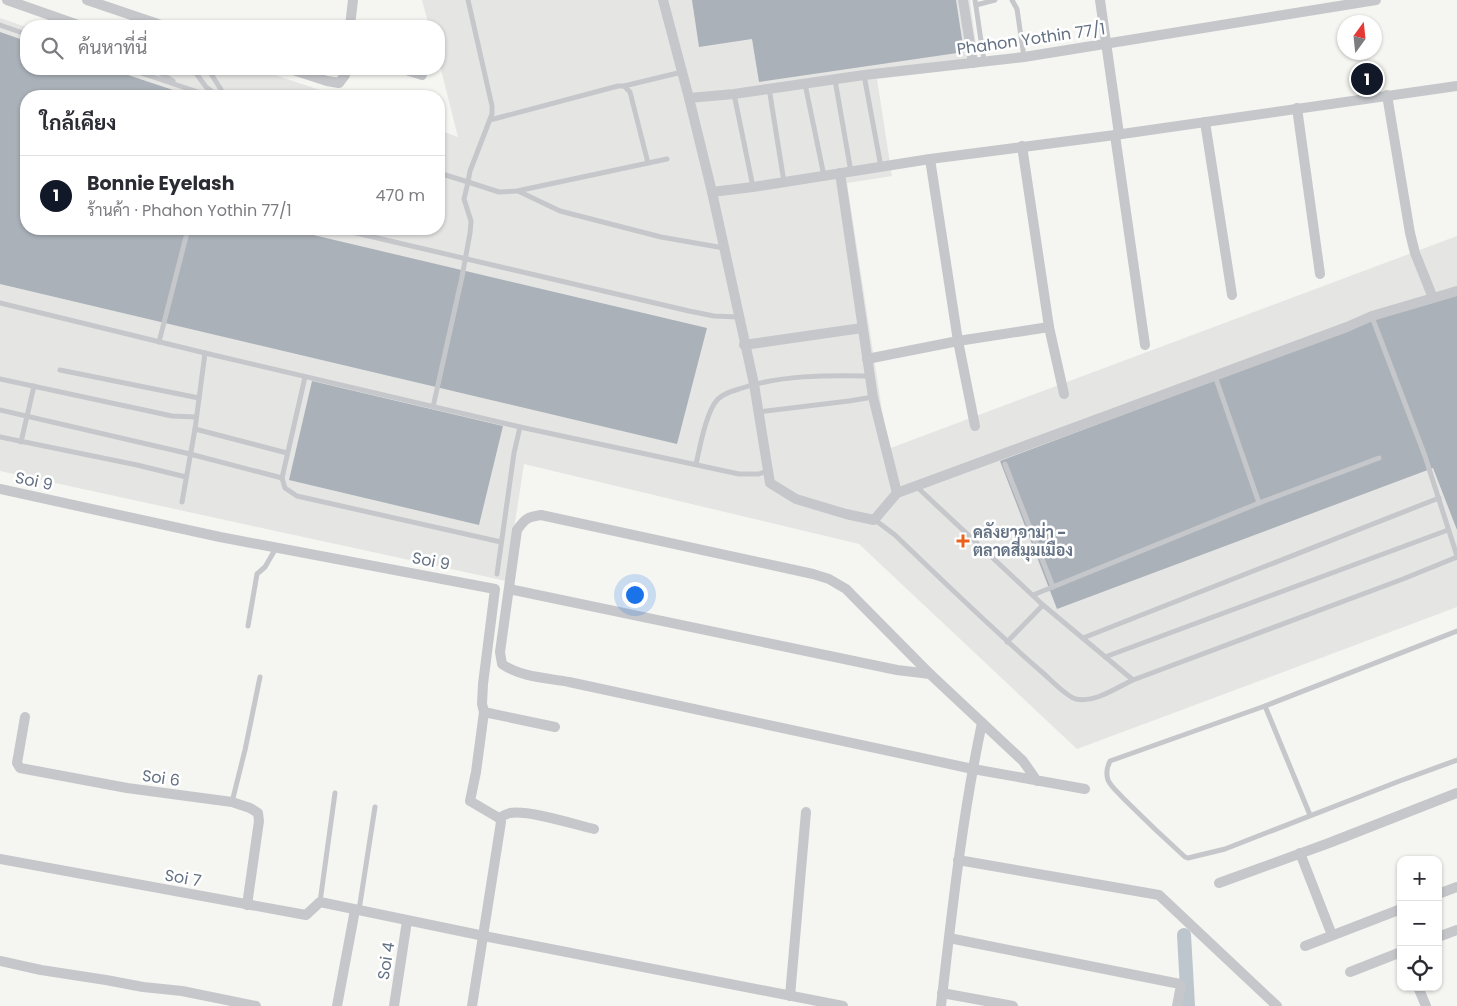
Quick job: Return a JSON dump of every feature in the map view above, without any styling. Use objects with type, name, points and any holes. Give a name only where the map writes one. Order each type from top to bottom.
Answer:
[{"type":"street","points":[[7,0],[64,20]]},
{"type":"street","points":[[87,0],[146,20]]},
{"type":"street","points":[[351,20],[353,0]]},
{"type":"street","points":[[663,0],[712,192],[754,384],[770,483],[796,499],[874,520],[897,494],[1347,327],[1372,316],[1457,292]]},
{"type":"street","points":[[963,0],[979,62]]},
{"type":"street","points":[[1100,0],[1145,345]]},
{"type":"street","name":"Phahon Yothin 77/1","points":[[689,98],[734,94],[864,75],[1024,57],[1376,0]]},
{"type":"street","points":[[308,75],[339,83],[344,75]]},
{"type":"street","points":[[712,192],[930,159],[1457,86]]},
{"type":"street","points":[[1387,95],[1410,233],[1415,253],[1433,298]]},
{"type":"street","points":[[1297,108],[1320,274]]},
{"type":"street","points":[[1205,122],[1232,294]]},
{"type":"street","points":[[1022,146],[1049,327],[1064,394]]},
{"type":"street","points":[[930,159],[958,341],[975,426]]},
{"type":"street","points":[[840,174],[873,397],[897,494]]},
{"type":"street","points":[[867,359],[958,341],[1049,327]]},
{"type":"street","points":[[744,345],[862,328]]},
{"type":"street","name":"Soi 9","points":[[0,489],[220,537],[495,589],[483,684],[482,704],[484,712],[470,801],[499,818]]},
{"type":"street","points":[[1037,780],[1023,761],[930,674],[846,589],[829,579],[541,515],[529,517],[522,522],[517,530],[500,652],[502,664],[509,669],[973,769],[1086,789]]},
{"type":"street","points":[[509,590],[897,670],[930,674]]},
{"type":"street","points":[[484,712],[555,727]]},
{"type":"street","name":"Soi 6","points":[[25,717],[17,764],[20,768],[128,788],[232,802],[258,813],[259,820],[247,905]]},
{"type":"street","points":[[941,1006],[958,860],[982,723]]},
{"type":"street","points":[[1219,883],[1457,793]]},
{"type":"street","points":[[790,996],[806,812]]},
{"type":"street","points":[[472,1006],[502,822],[499,818],[511,813],[523,814],[594,829]]},
{"type":"street","points":[[1300,853],[1332,936]]},
{"type":"street","name":"Soi 7","points":[[0,859],[306,915],[320,902]]},
{"type":"street","points":[[958,860],[1159,895],[1277,1006]]},
{"type":"street","points":[[1442,893],[1457,887]]},
{"type":"street","points":[[320,902],[357,911],[843,1006]]},
{"type":"street","points":[[337,1006],[357,911]]},
{"type":"street","points":[[1305,946],[1397,911]]},
{"type":"street","name":"Soi 4","points":[[394,1006],[408,921]]},
{"type":"street","points":[[1442,936],[1457,930]]},
{"type":"street","points":[[949,938],[1180,984],[1177,1006]]},
{"type":"street","points":[[1350,972],[1397,954]]},
{"type":"street","points":[[0,961],[41,970],[143,987],[182,991],[256,1006]]},
{"type":"street","points":[[1420,991],[1426,1006]]},
{"type":"street","points":[[942,993],[1013,1006]]},
{"type":"lane","points":[[433,407],[471,224],[464,200],[470,171],[490,120],[492,106],[468,0]]},
{"type":"lane","points":[[979,62],[976,3],[995,0]]},
{"type":"lane","points":[[1012,0],[1017,9],[1024,57]]},
{"type":"lane","points":[[0,25],[20,32]]},
{"type":"lane","points":[[490,120],[618,86],[682,72]]},
{"type":"lane","points":[[147,75],[192,90]]},
{"type":"lane","points":[[164,75],[186,88]]},
{"type":"lane","points":[[197,75],[210,90]]},
{"type":"lane","points":[[212,75],[221,90]]},
{"type":"lane","points":[[864,75],[881,167]]},
{"type":"lane","points":[[834,79],[852,172]]},
{"type":"lane","points":[[805,83],[824,176]]},
{"type":"lane","points":[[624,86],[630,92],[648,163]]},
{"type":"lane","points":[[769,88],[784,182]]},
{"type":"lane","points":[[734,94],[753,187]]},
{"type":"lane","points":[[445,175],[499,192],[517,191],[666,159]]},
{"type":"lane","points":[[517,191],[560,211],[661,237],[724,248]]},
{"type":"lane","points":[[159,342],[186,235]]},
{"type":"lane","points":[[365,235],[689,311],[714,316],[738,317]]},
{"type":"lane","points":[[0,303],[205,354],[520,427],[739,474],[759,474],[767,470]]},
{"type":"lane","points":[[874,520],[895,535],[1007,642],[1073,698],[1086,700],[1097,697],[1132,680],[1457,557],[1425,456],[1372,316]]},
{"type":"lane","points":[[182,502],[195,429],[205,354]]},
{"type":"lane","points":[[60,370],[199,398]]},
{"type":"lane","points":[[696,464],[702,436],[712,407],[719,398],[730,392],[754,384],[810,377],[870,376]]},
{"type":"lane","points":[[1215,376],[1259,503]]},
{"type":"lane","points":[[305,377],[282,478],[284,488],[297,496],[501,542]]},
{"type":"lane","points":[[0,379],[172,416],[196,417]]},
{"type":"lane","points":[[21,442],[34,386]]},
{"type":"lane","points":[[758,412],[873,397]]},
{"type":"lane","points":[[0,410],[190,454],[282,478]]},
{"type":"lane","points":[[496,574],[514,453],[520,427]]},
{"type":"lane","points":[[195,429],[287,453]]},
{"type":"lane","points":[[0,437],[186,477]]},
{"type":"lane","points":[[1033,596],[1259,503],[1379,458]]},
{"type":"lane","points":[[1005,464],[1053,587]]},
{"type":"lane","points":[[917,487],[1043,605],[1132,680]]},
{"type":"lane","points":[[1083,638],[1439,498]]},
{"type":"lane","points":[[1105,657],[1448,530]]},
{"type":"lane","points":[[248,626],[257,574],[266,567],[276,548]]},
{"type":"lane","points":[[1007,642],[1043,605]]},
{"type":"lane","points":[[1457,631],[1266,706],[1110,761],[1108,780],[1137,812],[1188,858],[1225,849],[1457,760]]},
{"type":"lane","points":[[232,802],[246,750],[260,677]]},
{"type":"lane","points":[[1266,706],[1310,816]]},
{"type":"lane","points":[[320,902],[335,793]]},
{"type":"lane","points":[[357,911],[375,807]]},
{"type":"shaded area","points":[[422,0],[970,0],[979,67],[877,79],[892,176],[847,183],[888,449],[1457,236],[1457,607],[1077,749],[859,544],[524,464],[506,581],[0,471],[0,18],[20,25],[20,75],[275,75],[320,90],[20,90],[20,235],[445,235],[445,132],[458,137],[442,75],[445,75],[445,20],[427,20]]},
{"type":"building","points":[[692,0],[956,0],[964,52],[759,82],[752,39],[699,47]]},
{"type":"building","points":[[0,32],[20,39],[20,75],[128,75],[173,90],[20,90],[20,235],[313,235],[707,328],[677,444],[0,284]]},
{"type":"building","points":[[1457,289],[1457,530],[1433,468],[1057,609],[1000,461]]},
{"type":"building","points":[[312,381],[503,426],[479,525],[289,480]]},
{"type":"waterway","points":[[1184,935],[1188,1006]]},
{"type":"place","name":"Bonnie Eyelash","points":[[1367,79]]},
{"type":"place","name":"คลังยาอาม่า - ตลาดสี่มุมเมือง","points":[[963,541]]}]
